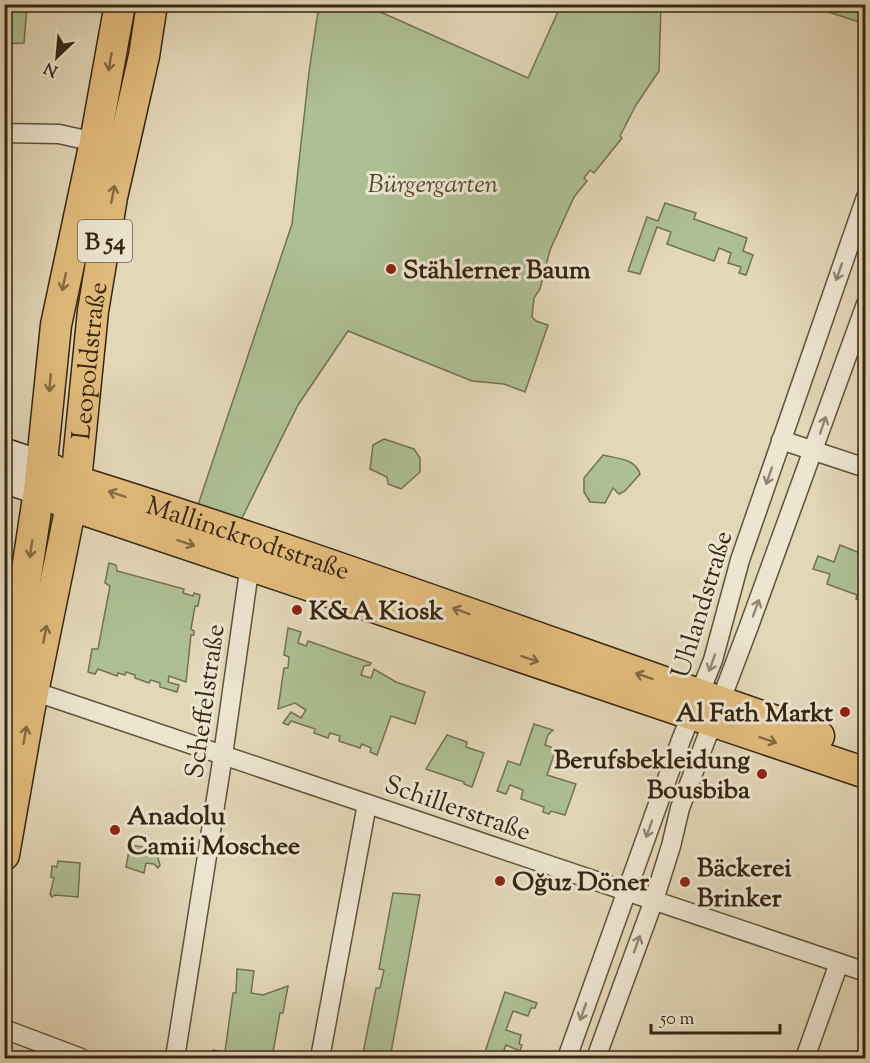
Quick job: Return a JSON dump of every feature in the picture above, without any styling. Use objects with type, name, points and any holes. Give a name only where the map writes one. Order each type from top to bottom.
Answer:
[{"type":"main road","name":"Leopoldstraße","points":[[73,493],[93,311],[112,197],[109,145],[120,4]]},
{"type":"main road","name":"Leopoldstraße","points":[[41,478],[56,325],[109,145],[144,56],[152,4]]},
{"type":"main road","name":"Mallinckrodtstraße","points":[[4,452],[41,478],[73,493],[250,564],[706,708],[866,752]]},
{"type":"main road","name":"Mallinckrodtstraße","points":[[4,479],[41,478]]},
{"type":"main road","name":"B 54","points":[[4,855],[16,684],[41,478]]},
{"type":"main road","name":"Mallinckrodtstraße","points":[[73,493],[302,554],[706,708],[866,773]]},
{"type":"main road","name":"B 54","points":[[4,721],[73,493]]},
{"type":"street","points":[[4,133],[59,134],[109,145]]},
{"type":"street","name":"Uhlandstraße","points":[[596,1059],[654,900],[671,846],[740,560],[866,197]]},
{"type":"street","name":"Uhlandstraße","points":[[567,1059],[627,891],[814,451],[866,304]]},
{"type":"street","points":[[781,440],[866,468]]},
{"type":"street","name":"Scheffelstraße","points":[[175,1059],[223,755],[250,564]]},
{"type":"street","name":"Schillerstraße","points":[[16,684],[866,972]]},
{"type":"street","points":[[320,1059],[368,804]]},
{"type":"street","points":[[805,1059],[839,963]]},
{"type":"street","points":[[4,1029],[81,1059]]},
{"type":"green space","points":[[5,4],[27,5],[24,43],[5,44]]},
{"type":"green space","name":"Bürgergarten","points":[[319,5],[365,5],[528,78],[561,5],[661,5],[659,71],[636,105],[620,136],[622,138],[594,173],[590,170],[584,178],[587,181],[574,197],[550,250],[540,289],[534,298],[532,317],[548,325],[525,392],[504,384],[472,381],[348,331],[298,405],[241,520],[198,505],[292,224]]},
{"type":"green space","points":[[807,5],[865,5],[865,24]]},
{"type":"green space","points":[[665,203],[696,213],[694,219],[747,238],[743,251],[753,255],[746,275],[739,273],[741,267],[728,263],[731,253],[719,248],[714,261],[667,244],[671,232],[657,227],[640,274],[628,271],[647,217],[658,221]]},
{"type":"green space","points":[[384,439],[414,449],[420,458],[420,472],[401,489],[388,484],[387,477],[370,469],[373,445]]},
{"type":"green space","points":[[603,455],[630,462],[640,474],[625,491],[619,494],[613,488],[605,503],[590,502],[584,492],[584,478]]},
{"type":"green space","points":[[840,545],[865,555],[865,603],[856,599],[857,595],[827,584],[830,574],[813,569],[818,556],[834,562]]},
{"type":"green space","points":[[109,563],[116,565],[117,571],[184,589],[183,593],[193,596],[194,593],[200,595],[198,606],[195,606],[191,629],[194,635],[191,635],[186,682],[169,676],[168,682],[179,685],[177,692],[160,687],[160,683],[151,680],[149,683],[135,678],[135,675],[126,672],[125,675],[118,673],[117,676],[98,669],[95,674],[88,672],[92,649],[98,649],[110,586],[105,583]]},
{"type":"green space","points":[[288,628],[301,632],[298,643],[306,646],[308,641],[371,663],[364,666],[361,675],[371,678],[374,669],[396,682],[425,692],[415,724],[391,716],[377,755],[370,752],[371,748],[362,744],[360,748],[339,741],[340,736],[330,733],[328,738],[314,733],[315,729],[291,721],[288,725],[283,723],[291,712],[301,718],[306,710],[295,703],[278,709],[284,668],[288,668],[289,657],[284,655]]},
{"type":"green space","points":[[534,724],[553,730],[548,735],[545,745],[556,749],[547,775],[576,784],[565,815],[551,811],[549,814],[543,812],[544,807],[521,799],[523,790],[510,785],[506,794],[497,791],[508,761],[520,765]]},
{"type":"green space","points":[[447,735],[467,742],[466,747],[484,753],[472,787],[426,769]]},
{"type":"green space","points":[[130,845],[162,850],[158,858],[160,865],[158,868],[154,864],[146,863],[144,873],[126,867]]},
{"type":"green space","points":[[58,861],[80,863],[78,897],[55,895],[52,897],[50,894],[54,878],[51,877],[52,866],[57,867]]},
{"type":"green space","points":[[393,893],[420,895],[390,1058],[362,1058],[376,988],[380,988],[384,970],[379,969]]},
{"type":"green space","points":[[237,969],[254,971],[251,993],[263,995],[288,986],[283,1013],[280,1013],[272,1058],[212,1058],[213,1050],[225,1052],[233,993],[236,993]]},
{"type":"green space","points":[[505,992],[537,1003],[535,1008],[531,1008],[528,1016],[513,1011],[506,1030],[521,1035],[520,1051],[506,1045],[504,1050],[513,1058],[483,1058]]},
{"type":"place","name":"Stählerner Baum","points":[[391,269]]},
{"type":"place","name":"K&A Kiosk","points":[[297,610]]},
{"type":"place","name":"Al Fath Markt","points":[[845,712]]},
{"type":"place","name":"Berufsbekleidung Bousbiba","points":[[762,774]]},
{"type":"place","name":"Anadolu Camii Moschee","points":[[115,830]]},
{"type":"place","name":"Oğuz Döner","points":[[500,881]]},
{"type":"place","name":"Bäckerei Brinker","points":[[685,882]]}]
